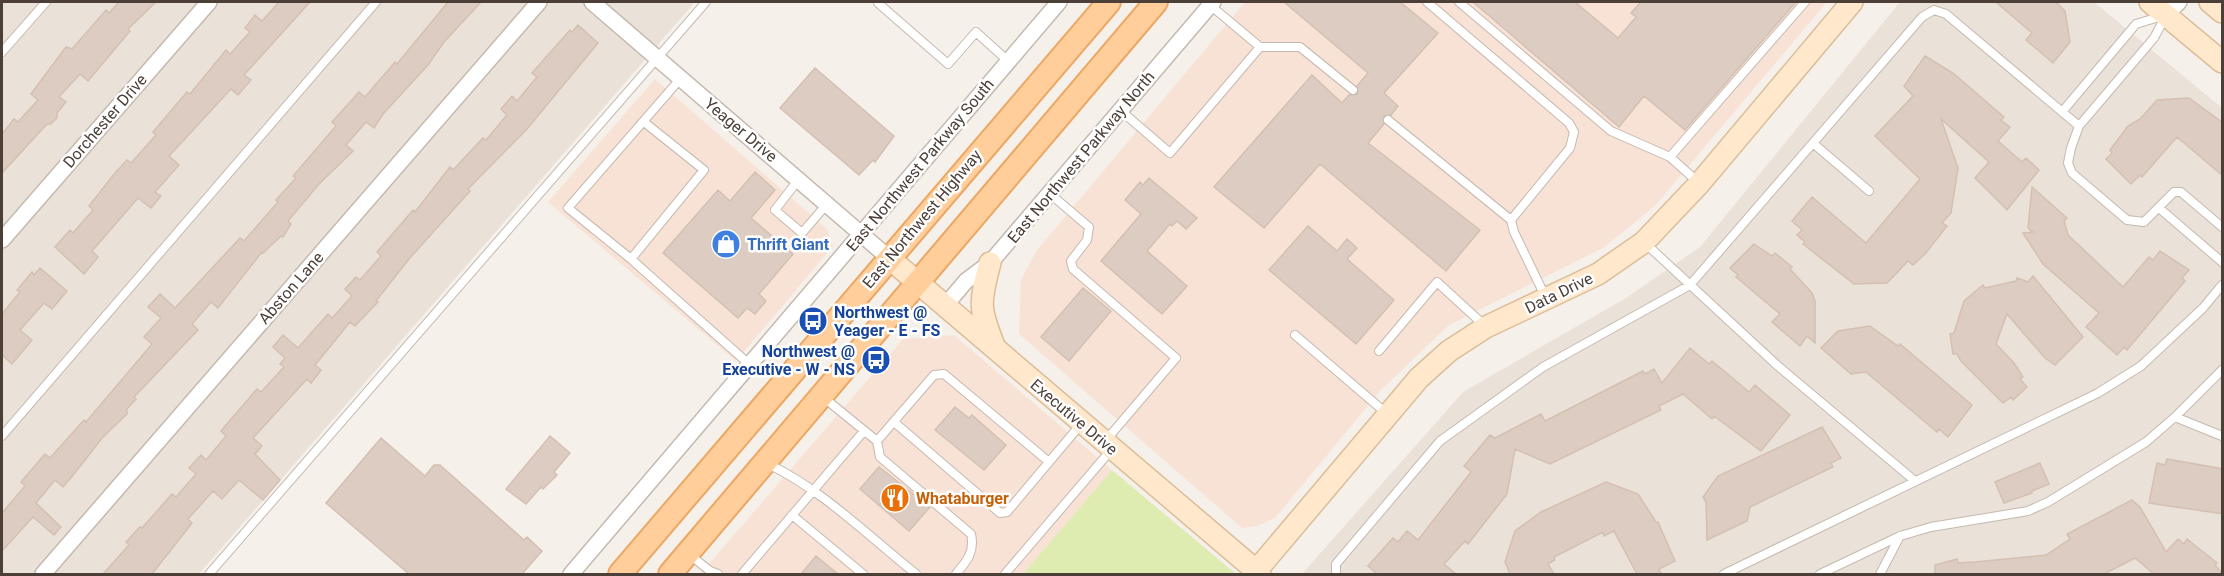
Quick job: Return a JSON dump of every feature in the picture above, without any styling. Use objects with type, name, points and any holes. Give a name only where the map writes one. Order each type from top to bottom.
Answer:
[{"type":"main road","name":"East Northwest Highway","points":[[620,574],[1109,2]]},
{"type":"main road","points":[[670,574],[1156,2]]},
{"type":"street","name":"Dorchester Drive","points":[[2,240],[209,2]]},
{"type":"street","name":"Abston Lane","points":[[43,574],[539,2]]},
{"type":"street","name":"Yeager Drive","points":[[592,2],[889,258]]},
{"type":"street","name":"East Northwest Parkway South","points":[[571,574],[1059,2]]},
{"type":"street","name":"Data Drive","points":[[1258,573],[1419,378],[1449,351],[1486,327],[1598,274],[1644,242],[1699,184],[1852,2]]},
{"type":"street","points":[[2210,2],[2223,12]]},
{"type":"street","name":"East Northwest Parkway North","points":[[944,307],[966,281],[990,263],[1212,3]]},
{"type":"street","points":[[2165,6],[2223,62]]},
{"type":"street","name":"Executive Drive","points":[[889,258],[1258,573]]},
{"type":"street","points":[[990,263],[981,299],[981,313],[997,351]]},
{"type":"lane","points":[[2,52],[46,2]]},
{"type":"lane","points":[[2,436],[376,2]]},
{"type":"lane","points":[[209,574],[706,2]]},
{"type":"lane","points":[[1427,2],[1569,123],[1574,132],[1570,148],[1511,220]]},
{"type":"lane","points":[[1459,2],[1611,131],[1670,157],[1699,184]]},
{"type":"lane","points":[[1670,157],[1805,2]]},
{"type":"lane","points":[[878,3],[948,64],[976,32],[1008,61]]},
{"type":"lane","points":[[1212,3],[1260,47],[1300,46],[1353,90]]},
{"type":"lane","points":[[2062,112],[2136,24],[2165,6]]},
{"type":"lane","points":[[2165,6],[2154,38],[2079,126],[2070,155],[2072,173],[2127,220],[2136,223],[2144,222],[2174,192],[2181,192],[2223,227]]},
{"type":"lane","points":[[1336,574],[1336,564],[1440,441],[1543,367],[1690,285],[1923,17],[1934,10],[1946,15],[2079,126]]},
{"type":"lane","points":[[1120,110],[1170,153],[1260,47]]},
{"type":"lane","points":[[681,78],[568,208],[631,259],[750,364]]},
{"type":"lane","points":[[1388,120],[1511,220],[1514,232],[1547,299]]},
{"type":"lane","points":[[631,259],[704,170],[644,122]]},
{"type":"lane","points":[[1814,144],[1869,191]]},
{"type":"lane","points":[[799,179],[775,210],[802,233],[827,204]]},
{"type":"lane","points":[[1005,574],[1176,358],[1072,269],[1071,261],[1087,240],[1089,227],[1049,193]]},
{"type":"lane","points":[[2159,208],[2223,262]]},
{"type":"lane","points":[[1644,242],[1778,366],[1915,481]]},
{"type":"lane","points":[[1379,351],[1437,282],[1486,327]]},
{"type":"lane","points":[[1724,574],[2098,393],[2141,366],[2203,308],[2223,285]]},
{"type":"lane","points":[[1295,335],[1387,414]]},
{"type":"lane","points":[[1820,574],[1900,536],[1931,527],[2028,511],[2048,502],[2146,442],[2223,370]]},
{"type":"lane","points":[[877,441],[934,375],[944,374],[1049,462]]},
{"type":"lane","points":[[822,396],[877,441],[880,457],[971,534],[973,546],[970,557],[956,574]]},
{"type":"lane","points":[[2175,417],[2223,436]]},
{"type":"lane","points":[[894,422],[1000,513],[1007,512],[1082,423]]},
{"type":"lane","points":[[742,574],[864,431]]},
{"type":"lane","points":[[765,463],[787,473],[813,490],[916,574]]},
{"type":"lane","points":[[792,515],[862,574]]},
{"type":"lane","points":[[1880,574],[1900,536]]},
{"type":"lane","points":[[688,554],[710,571],[718,574]]},
{"type":"shaded area","points":[[2,2],[695,2],[199,574],[2,574]]},
{"type":"shaded area","points":[[1245,2],[1827,2],[1655,206],[1603,248],[1449,325],[1381,390],[1275,518],[1257,526],[1242,528],[1019,334],[1021,280],[1037,250]]},
{"type":"shaded area","points":[[1900,2],[2094,2],[2222,108],[2222,574],[1302,574],[1463,392],[1626,298],[1700,247]]},
{"type":"shaded area","points":[[655,79],[827,229],[833,246],[736,361],[548,202]]},
{"type":"shaded area","points":[[954,335],[1112,470],[1023,574],[705,574],[702,572],[903,339]]},
{"type":"green space","points":[[1112,470],[1236,574],[1023,574]]},
{"type":"building","points":[[119,2],[156,2],[128,29],[130,31],[88,81],[80,74],[59,97],[66,102],[57,113],[57,118],[51,124],[47,124],[2,173],[2,134],[14,119],[18,122],[38,100],[31,94],[66,47],[72,49],[106,10],[109,13]]},
{"type":"building","points":[[279,2],[310,2],[244,75],[251,80],[238,95],[231,89],[169,156],[179,165],[155,192],[161,196],[151,208],[138,198],[92,251],[98,257],[84,274],[55,247],[70,230],[73,233],[93,210],[89,206],[115,173],[127,160],[131,163],[156,135],[153,132],[187,92],[190,94],[226,50],[230,54],[250,32],[245,28],[255,15],[262,21]]},
{"type":"building","points":[[448,2],[481,2],[444,42],[428,65],[383,114],[374,128],[366,122],[346,145],[353,151],[319,184],[288,221],[291,224],[283,237],[281,236],[262,252],[218,308],[211,302],[192,324],[198,330],[134,397],[136,399],[127,409],[127,414],[103,437],[63,487],[55,480],[36,503],[61,527],[54,535],[33,517],[2,551],[2,513],[25,486],[21,482],[45,454],[50,458],[84,420],[86,422],[152,344],[144,337],[161,318],[148,307],[160,294],[175,308],[240,238],[244,241],[278,202],[276,200],[296,178],[293,176],[336,126],[332,122],[359,92],[365,97],[395,62],[397,64]]},
{"type":"building","points":[[1284,2],[1400,2],[1438,33],[1384,93],[1398,106],[1391,115],[1384,116],[1384,124],[1368,143],[1480,230],[1446,271],[1320,164],[1264,228],[1214,187],[1312,75],[1342,103],[1349,95],[1357,94],[1357,86],[1368,73]]},
{"type":"building","points":[[1473,2],[1575,2],[1618,38],[1636,17],[1631,13],[1641,2],[1796,2],[1685,130],[1644,96],[1619,127]]},
{"type":"building","points":[[1996,2],[2056,2],[2065,11],[2070,42],[2053,63],[2026,40],[2032,33]]},
{"type":"building","points":[[578,25],[598,43],[527,129],[468,189],[470,191],[409,259],[376,301],[378,302],[355,326],[350,322],[315,365],[321,370],[311,383],[307,379],[253,438],[262,446],[255,454],[280,480],[263,500],[239,480],[222,499],[213,491],[188,519],[192,523],[152,574],[103,574],[129,545],[126,542],[140,527],[142,528],[172,494],[176,497],[196,474],[189,468],[201,455],[206,460],[226,436],[221,431],[257,389],[261,392],[284,367],[280,364],[285,358],[273,347],[283,335],[298,348],[328,314],[332,318],[352,296],[345,289],[356,277],[360,280],[381,256],[377,252],[413,210],[415,212],[450,167],[453,170],[483,138],[486,140],[507,115],[501,109],[512,96],[517,101],[537,77],[532,73],[570,30],[572,32]]},
{"type":"building","points":[[1925,56],[1953,73],[2004,117],[2001,120],[2010,127],[1998,141],[2022,162],[2026,158],[2039,170],[2007,210],[1975,178],[1989,162],[1941,119],[1958,168],[1951,213],[1942,223],[1947,226],[1925,254],[1913,265],[1908,261],[1887,283],[1854,284],[1803,244],[1805,242],[1797,235],[1802,230],[1792,221],[1812,197],[1866,243],[1920,179],[1875,136],[1913,96],[1904,86]]},
{"type":"building","points":[[815,68],[894,136],[875,162],[873,160],[859,175],[780,108]]},
{"type":"building","points":[[2189,98],[2223,123],[2223,176],[2177,137],[2142,177],[2140,175],[2131,184],[2106,159],[2112,153],[2110,150],[2128,126],[2140,119],[2157,100]]},
{"type":"building","name":"Thrift Giant","points":[[755,172],[775,190],[751,218],[793,254],[759,294],[766,301],[755,314],[747,308],[738,318],[663,253],[718,190],[730,201]]},
{"type":"building","points":[[1149,178],[1197,218],[1186,229],[1177,221],[1172,226],[1170,224],[1147,251],[1187,286],[1162,314],[1101,261],[1141,214],[1125,200],[1140,182],[1143,185]]},
{"type":"building","points":[[2032,187],[2067,218],[2064,221],[2068,235],[2123,287],[2149,257],[2153,260],[2160,251],[2189,270],[2182,278],[2185,281],[2127,350],[2124,347],[2117,355],[2086,327],[2099,313],[2043,264],[2023,233],[2033,232],[2028,228]]},
{"type":"building","points":[[1308,226],[1337,251],[1347,239],[1357,248],[1347,259],[1394,300],[1356,344],[1269,270]]},
{"type":"building","points":[[1754,244],[1772,256],[1775,253],[1792,267],[1790,269],[1812,293],[1815,301],[1815,343],[1807,336],[1800,346],[1772,322],[1780,314],[1736,277],[1738,275],[1730,268]]},
{"type":"building","points":[[40,268],[67,291],[52,309],[44,303],[20,330],[32,340],[12,364],[2,355],[2,314],[20,292],[17,290],[32,272],[34,275]]},
{"type":"building","points":[[2033,276],[2083,337],[2055,365],[2045,358],[2007,314],[1996,344],[2014,363],[2023,377],[2020,379],[2027,387],[2013,400],[2011,397],[2003,403],[1961,361],[1957,354],[1953,354],[1950,334],[1954,333],[1964,301],[1983,285],[1985,288],[2016,281],[2017,278],[2028,282]]},
{"type":"building","points":[[1083,288],[1111,311],[1069,361],[1041,337]]},
{"type":"building","points":[[1870,326],[1898,346],[1900,344],[1972,405],[1948,437],[1939,429],[1937,432],[1866,372],[1851,374],[1821,348],[1838,331]]},
{"type":"building","points":[[1690,348],[1709,364],[1712,361],[1749,392],[1755,385],[1790,415],[1761,451],[1714,416],[1712,419],[1683,394],[1659,406],[1661,410],[1550,464],[1515,449],[1507,494],[1468,544],[1465,541],[1444,564],[1456,574],[1377,574],[1368,566],[1393,538],[1398,542],[1407,531],[1418,540],[1471,472],[1464,466],[1490,435],[1495,438],[1541,414],[1545,421],[1643,371],[1645,374],[1654,369],[1662,383]]},
{"type":"building","points":[[955,407],[969,418],[972,415],[1006,445],[984,470],[935,430]]},
{"type":"building","points":[[1822,427],[1841,458],[1831,463],[1833,467],[1750,507],[1747,521],[1707,540],[1706,502],[1703,497],[1718,476]]},
{"type":"building","points":[[550,436],[570,453],[554,472],[557,475],[543,489],[541,487],[526,504],[506,489]]},
{"type":"building","points":[[381,438],[425,476],[434,465],[440,465],[524,540],[527,537],[542,551],[522,574],[409,574],[326,503]]},
{"type":"building","points":[[2167,459],[2223,469],[2223,514],[2149,503],[2157,463],[2165,465]]},
{"type":"building","points":[[2040,463],[2049,484],[2004,503],[1995,482]]},
{"type":"building","name":"Whataburger","points":[[879,467],[930,507],[909,531],[860,489]]},
{"type":"building","points":[[1606,482],[1638,494],[1658,522],[1675,561],[1659,569],[1661,574],[1637,574],[1614,531],[1604,536],[1603,532],[1554,557],[1555,560],[1548,564],[1554,574],[1510,574],[1505,562],[1515,531],[1541,512]]},
{"type":"building","points":[[2132,500],[2140,507],[2166,552],[2178,539],[2184,544],[2187,539],[2217,563],[2215,565],[2223,574],[2154,574],[2135,558],[2104,574],[1935,574],[1935,565],[1957,559],[1958,563],[2046,555],[2070,539],[2067,534]]},
{"type":"building","points":[[816,556],[838,574],[801,574]]},
{"type":"place","name":"Thrift Giant","points":[[726,244]]},
{"type":"place","name":"Northwest @ Yeager - E - FS","points":[[813,321]]},
{"type":"place","name":"Northwest @ Executive - W - NS","points":[[876,360]]},
{"type":"place","name":"Whataburger","points":[[895,498]]}]
